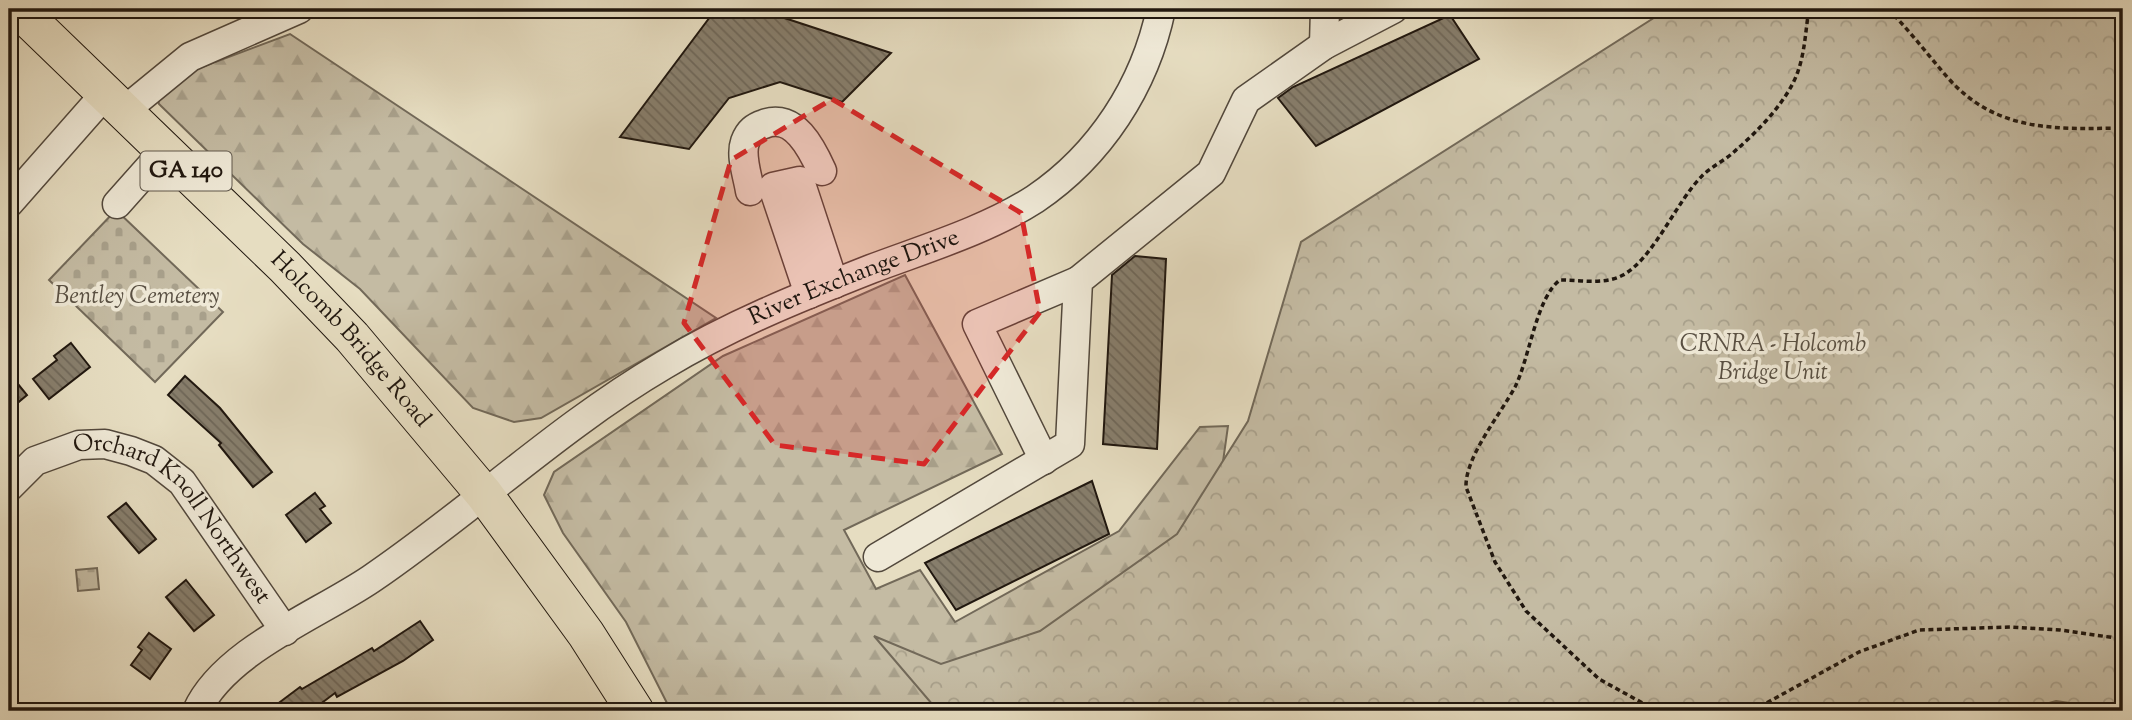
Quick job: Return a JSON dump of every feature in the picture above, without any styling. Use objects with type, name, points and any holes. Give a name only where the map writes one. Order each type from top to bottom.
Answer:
[{"type":"main road","name":"Holcomb Bridge Road","points":[[18,9],[285,267],[352,337],[484,494],[586,634],[635,711]]},
{"type":"street","points":[[9,203],[115,102],[190,57],[299,9]]},
{"type":"street","name":"River Exchange Drive","points":[[197,711],[219,679],[245,655],[372,578],[631,384],[708,338],[821,289],[990,222],[1034,199],[1069,172],[1101,138],[1127,101],[1148,55],[1161,9]]},
{"type":"street","points":[[1324,45],[1325,9]]},
{"type":"street","points":[[1044,460],[976,324],[1078,281],[1211,173],[1246,100],[1324,45],[1393,9]]},
{"type":"street","points":[[117,204],[165,150]]},
{"type":"street","points":[[786,183],[821,289]]},
{"type":"street","points":[[878,557],[1070,444],[1078,281]]},
{"type":"street","name":"Orchard Knoll Northwest","points":[[9,487],[35,461],[79,445],[104,444],[154,460],[182,482],[285,631]]},
{"type":"path","points":[[1657,711],[1599,679],[1526,611],[1495,562],[1466,487],[1465,477],[1516,385],[1544,299],[1551,286],[1560,279],[1600,282],[1622,276],[1639,263],[1676,209],[1703,176],[1736,151],[1775,109],[1794,82],[1804,53],[1809,9]]},
{"type":"path","points":[[1888,9],[1911,32],[1950,80],[1983,107],[2007,119],[2072,130],[2123,128]]},
{"type":"path","points":[[1752,711],[1859,652],[1920,630],[2011,627],[2060,630],[2123,639]]},
{"type":"highlighted area","points":[[832,99],[1021,213],[1040,312],[924,464],[775,445],[684,323],[731,160]]},
{"type":"green space","name":"CRNRA - Holcomb Bridge Unit","points":[[1668,9],[2123,9],[2123,711],[938,711],[874,636],[941,664],[1040,631],[1177,534],[1248,421],[1301,242]]},
{"type":"green space","points":[[290,34],[716,318],[541,418],[514,422],[473,408],[360,289],[303,244],[159,104],[157,95],[178,76]]},
{"type":"green space","name":"Bentley Cemetery","points":[[116,210],[223,312],[155,382],[49,280]]},
{"type":"green space","points":[[905,275],[1002,454],[844,530],[876,589],[920,570],[955,622],[1119,531],[1200,427],[1228,426],[1188,711],[671,711],[626,622],[563,533],[544,495],[554,472],[723,356]]},
{"type":"green space","points":[[97,568],[99,589],[78,591],[76,570]]},
{"type":"water","points":[[2056,701],[2123,711],[2021,711]]},
{"type":"building","points":[[716,9],[757,9],[891,53],[842,102],[780,82],[729,98],[689,149],[620,137]]},
{"type":"building","points":[[1450,15],[1479,59],[1316,146],[1278,98],[1293,87]]},
{"type":"building","points":[[1135,256],[1166,259],[1157,449],[1103,444],[1112,275]]},
{"type":"building","points":[[71,343],[90,367],[49,399],[33,379],[57,360],[54,356]]},
{"type":"building","points":[[9,373],[27,395],[9,410]]},
{"type":"building","points":[[185,376],[220,408],[272,472],[253,487],[219,445],[221,443],[168,395]]},
{"type":"building","points":[[1092,481],[1109,534],[956,610],[925,563]]},
{"type":"building","points":[[315,493],[325,506],[320,509],[331,523],[306,542],[286,515]]},
{"type":"building","points":[[126,503],[156,539],[139,553],[108,517]]},
{"type":"building","points":[[186,580],[214,615],[194,631],[166,597]]},
{"type":"building","points":[[420,621],[433,640],[403,661],[337,697],[335,693],[311,711],[268,711],[300,687],[302,689],[372,648],[374,651]]},
{"type":"building","points":[[149,633],[171,649],[150,679],[131,665],[142,650],[138,647]]}]
